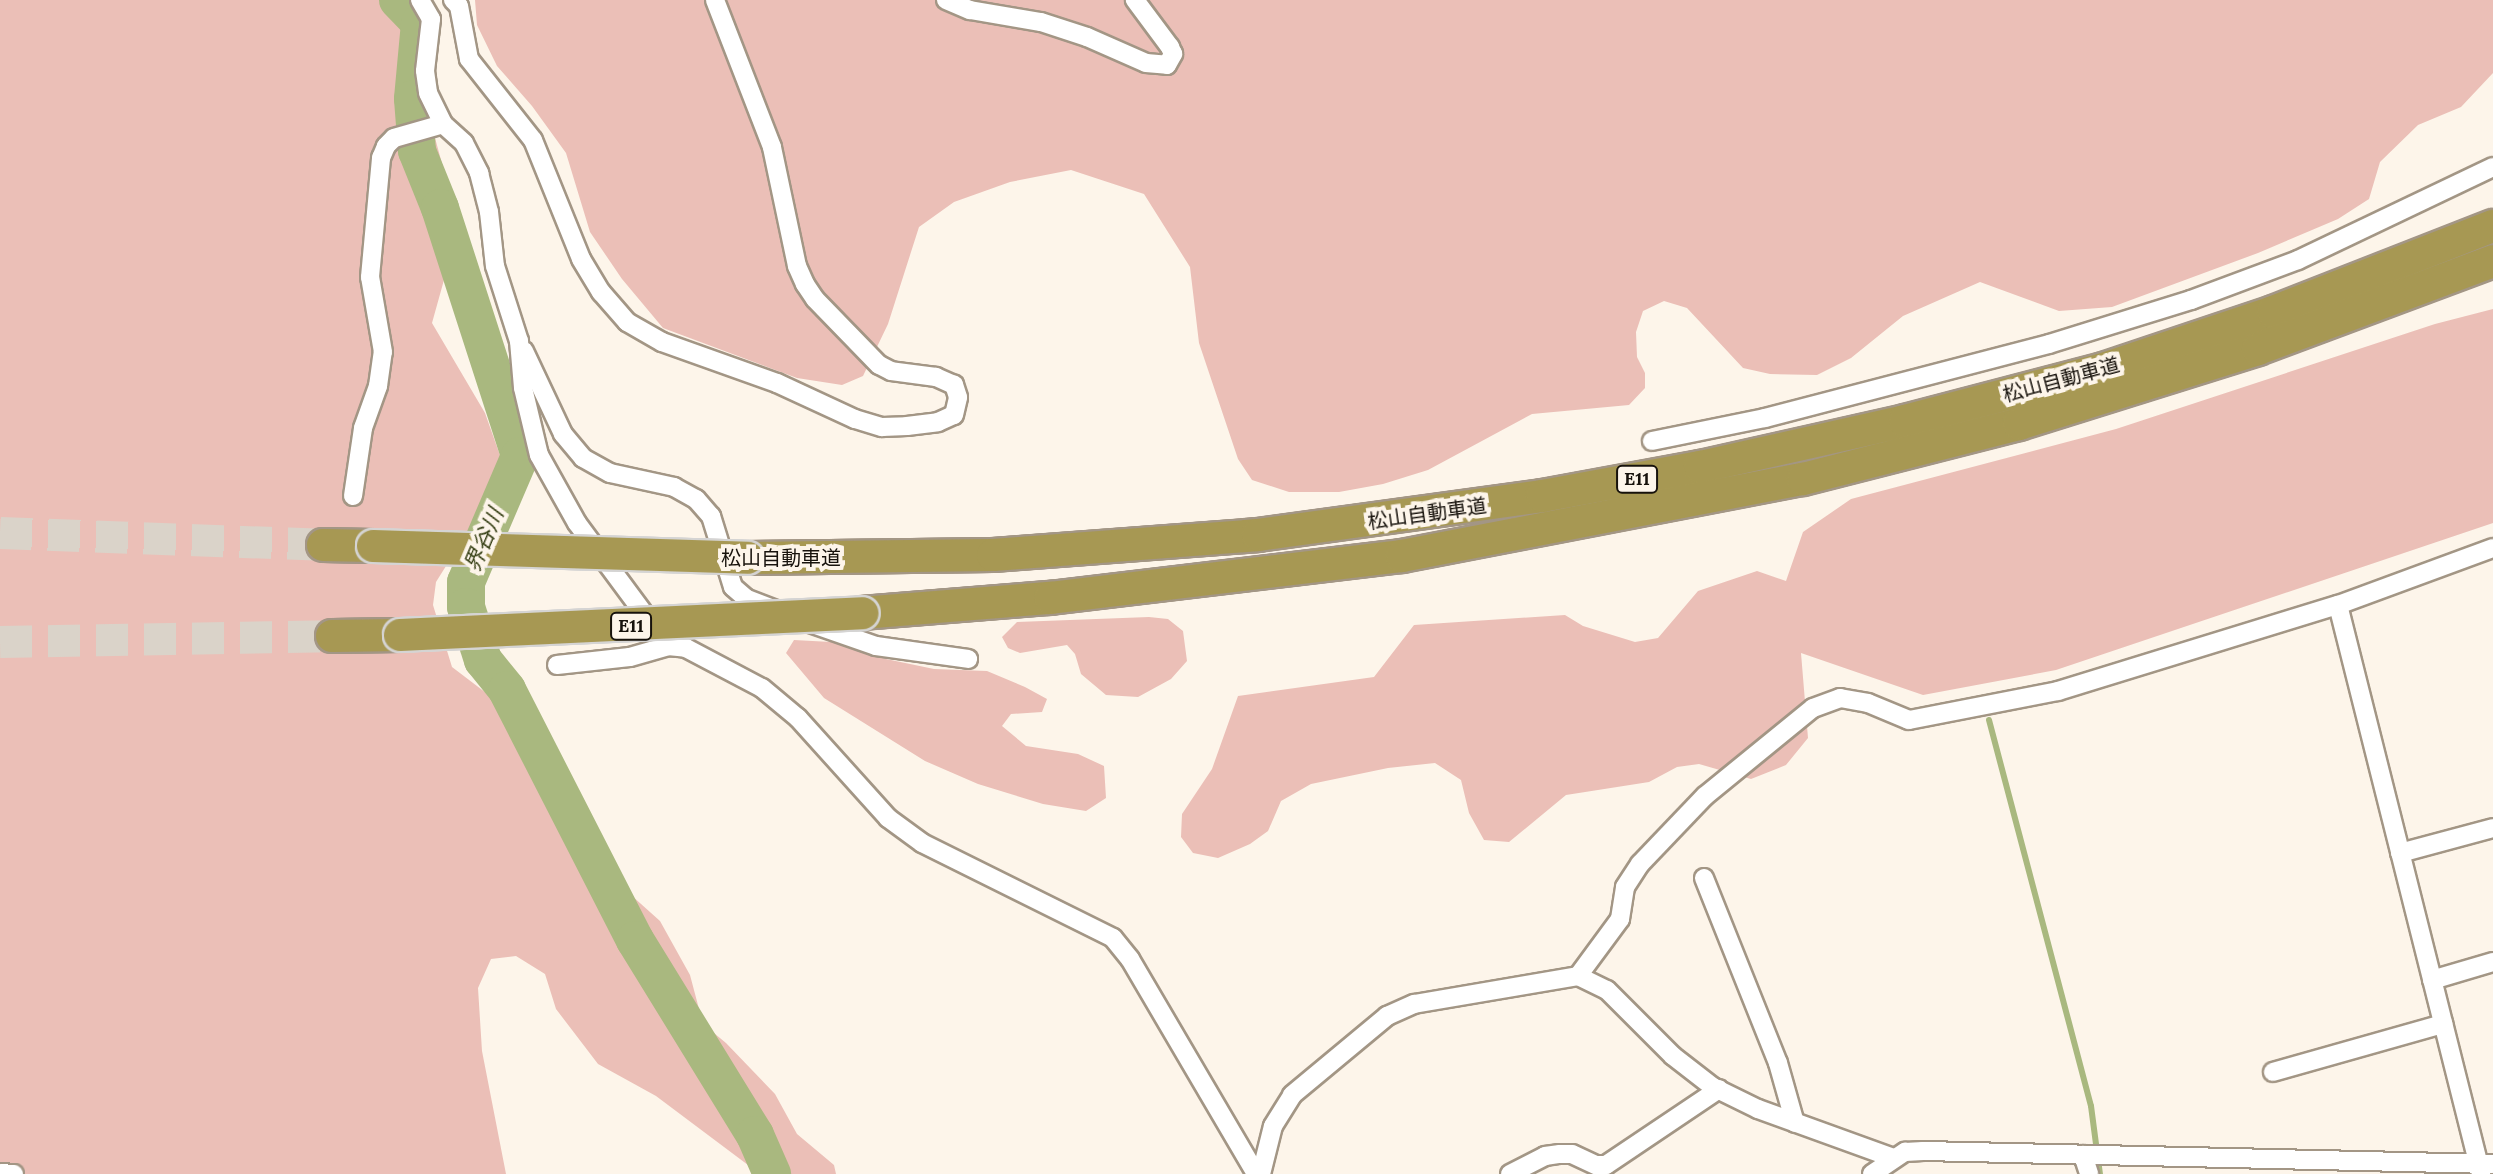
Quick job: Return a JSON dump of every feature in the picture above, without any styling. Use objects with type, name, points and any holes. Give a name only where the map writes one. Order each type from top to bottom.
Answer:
[{"type":"highway","name":"松山自動車道","points":[[323,545],[748,558],[993,555],[1214,539],[1438,512],[1700,467],[1905,421],[2103,369],[2273,312],[2493,226]]},
{"type":"highway","name":"松山自動車道","points":[[332,636],[862,613],[1050,598],[1402,556],[1803,479],[2019,424],[2243,354],[2493,261]]},
{"type":"street","points":[[420,0],[431,19],[425,71],[428,93],[439,124],[464,143],[479,173],[489,212],[495,266],[519,341],[563,434],[583,458],[610,473],[674,487],[696,499],[711,516],[733,587],[747,599],[876,646],[968,659]]},
{"type":"street","points":[[458,2],[469,59],[533,140],[581,259],[601,292],[627,322],[662,342],[777,383],[855,419],[882,427],[938,422],[954,415],[958,397],[954,385],[936,377],[891,371],[879,365],[815,299],[805,284],[797,266],[768,135],[715,0]]},
{"type":"street","points":[[946,0],[970,10],[1041,22],[1087,37],[1146,63],[1167,65],[1173,54],[1170,47],[1135,0]]},
{"type":"street","points":[[353,496],[363,428],[378,386],[383,352],[370,277],[381,158],[394,138],[439,124]]},
{"type":"street","points":[[1652,441],[1765,418],[2049,344],[2191,300],[2298,260],[2493,167]]},
{"type":"street","points":[[519,341],[523,388],[539,455],[577,523],[668,646]]},
{"type":"street","points":[[1578,976],[1620,919],[1625,887],[1640,864],[1705,796],[1813,708],[1840,698],[1868,703],[1909,720],[2058,691],[2338,605],[2493,548]]},
{"type":"street","points":[[1872,1174],[1905,1152],[1923,1151],[2099,1162],[2484,1167],[2443,1024],[2338,605]]},
{"type":"street","points":[[557,665],[630,657],[668,646],[686,648],[762,688],[798,718],[888,818],[922,843],[1113,938],[1130,959],[1259,1174]]},
{"type":"street","points":[[2400,853],[2493,828]]},
{"type":"street","points":[[1704,878],[1778,1063],[1795,1123]]},
{"type":"street","points":[[2432,980],[2493,962]]},
{"type":"street","points":[[1259,1174],[1273,1126],[1292,1095],[1387,1016],[1414,1004],[1578,976],[1607,990],[1673,1056],[1719,1089],[1795,1123],[1893,1158]]},
{"type":"street","points":[[2273,1072],[2443,1024]]},
{"type":"street","points":[[1510,1174],[1545,1156],[1560,1154],[1606,1165],[1719,1089]]},
{"type":"street","points":[[0,1173],[14,1174]]},
{"type":"shaded area","points":[[0,0],[383,0],[404,24],[459,226],[432,323],[485,413],[502,461],[476,518],[436,582],[433,605],[452,667],[498,702],[589,874],[631,895],[660,921],[690,975],[703,1024],[726,1043],[775,1094],[797,1134],[834,1165],[836,1174],[760,1174],[656,1096],[598,1064],[556,1009],[545,974],[516,956],[491,959],[478,988],[482,1051],[506,1174],[0,1174]]},
{"type":"shaded area","points":[[475,0],[2493,0],[2493,73],[2461,107],[2418,125],[2380,162],[2369,199],[2338,219],[2258,253],[2112,307],[2059,311],[1980,282],[1903,316],[1851,358],[1817,375],[1770,374],[1743,368],[1687,308],[1664,301],[1643,311],[1636,332],[1637,357],[1645,373],[1645,388],[1629,405],[1532,414],[1428,470],[1383,484],[1339,492],[1289,492],[1252,480],[1238,459],[1199,343],[1190,267],[1144,194],[1071,170],[1010,182],[954,202],[919,227],[888,324],[863,376],[842,385],[797,378],[663,328],[622,279],[590,232],[566,153],[532,106],[497,66],[477,25]]},
{"type":"shaded area","points":[[2493,309],[2493,523],[2056,670],[1923,695],[1801,653],[1808,738],[1786,765],[1751,779],[1699,764],[1677,767],[1649,782],[1566,795],[1509,842],[1484,840],[1469,813],[1461,780],[1435,763],[1388,768],[1311,784],[1281,801],[1268,831],[1250,844],[1218,858],[1193,853],[1181,837],[1182,814],[1212,769],[1238,696],[1374,677],[1414,625],[1565,615],[1583,626],[1635,642],[1658,638],[1698,591],[1757,571],[1786,581],[1803,532],[1851,499],[2116,429],[2435,324]]},
{"type":"shaded area","points":[[1168,619],[1183,631],[1187,661],[1171,679],[1138,697],[1106,695],[1081,674],[1075,654],[1067,645],[1020,653],[1008,648],[1002,637],[1017,622]]},
{"type":"shaded area","points":[[794,640],[831,642],[886,659],[934,669],[987,671],[1025,687],[1047,699],[1042,712],[1011,714],[1002,726],[1026,746],[1078,754],[1104,766],[1106,798],[1086,811],[1043,804],[978,784],[925,761],[824,698],[786,653]]},
{"type":"waterway","name":"界谷川","points":[[398,0],[420,23],[413,99],[417,151],[440,208],[520,456],[466,582],[466,607],[483,660],[507,690],[635,940],[755,1135],[772,1174]]},
{"type":"waterway","points":[[1989,720],[2091,1106],[2100,1174]]},
{"type":"tunnel","points":[[0,533],[323,545]]},
{"type":"tunnel","points":[[0,642],[332,636]]}]
